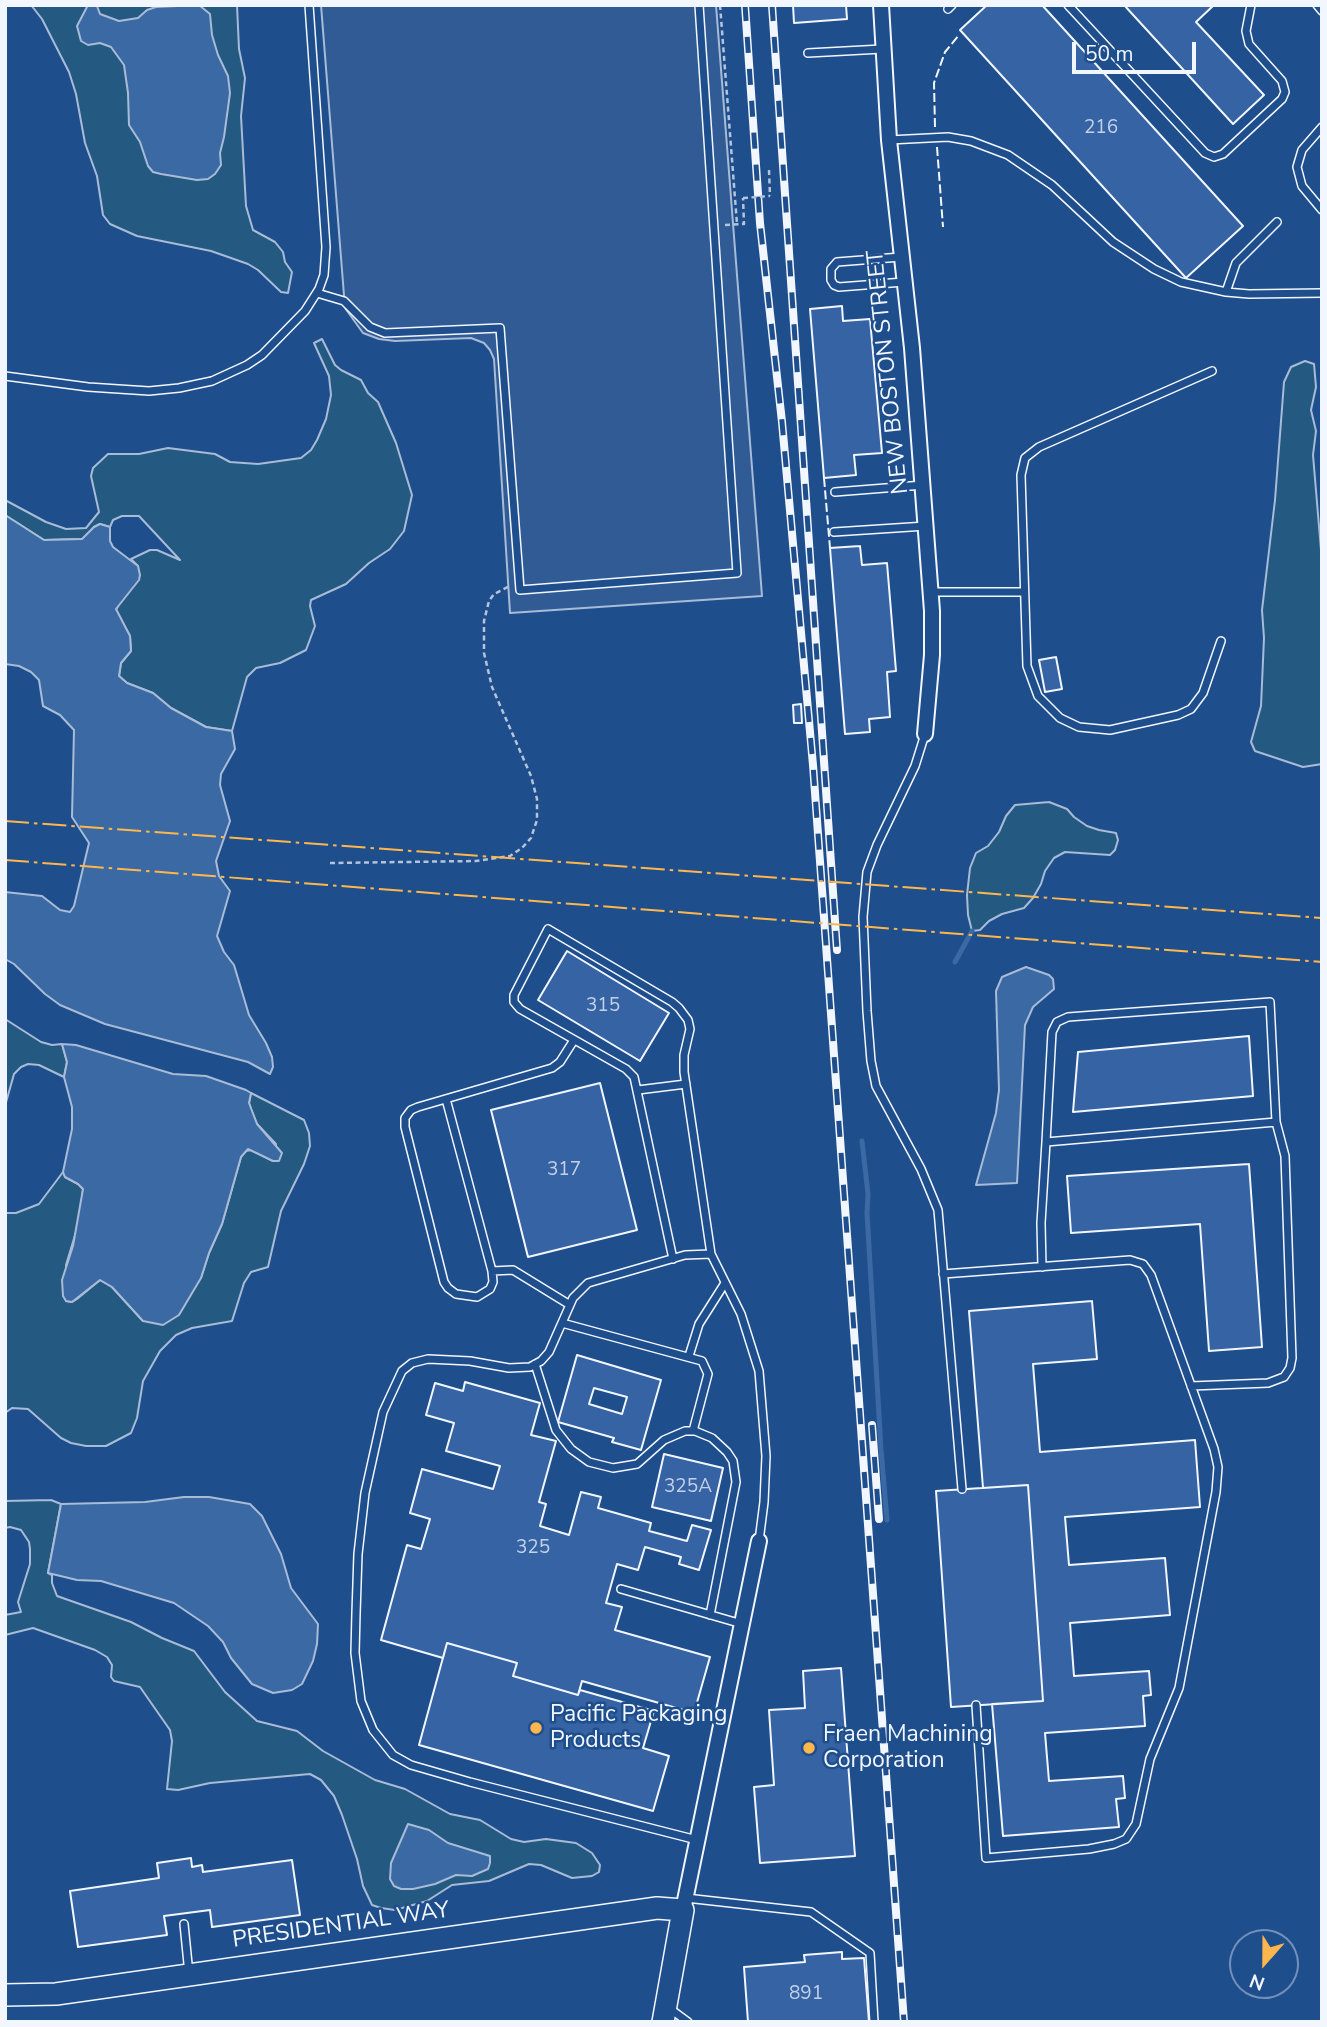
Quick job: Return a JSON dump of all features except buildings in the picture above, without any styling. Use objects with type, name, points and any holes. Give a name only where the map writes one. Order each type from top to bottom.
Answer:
[{"type":"street","name":"NEW BOSTON STREET","points":[[881,5],[889,140],[931,592],[932,655],[925,734]]},
{"type":"street","points":[[664,2014],[759,1541]]},
{"type":"street","name":"PRESIDENTIAL WAY","points":[[5,1995],[56,1994],[685,1904]]},
{"type":"lane","points":[[5,376],[61,384],[149,391],[212,381],[247,365],[274,345],[305,312],[324,275],[326,247],[309,5]]},
{"type":"lane","points":[[317,293],[345,301],[370,327],[385,333],[500,328],[520,590],[737,573],[699,5]]},
{"type":"lane","points":[[1068,5],[1205,153],[1214,157],[1223,153],[1282,99],[1285,92],[1282,81],[1249,44],[1246,31],[1251,5]]},
{"type":"lane","points":[[1317,5],[1322,11]]},
{"type":"lane","points":[[808,53],[882,49]]},
{"type":"lane","points":[[1322,127],[1302,150],[1297,167],[1302,186],[1322,210]]},
{"type":"lane","points":[[889,140],[948,137],[971,141],[999,151],[1028,167],[1052,185],[1113,242],[1154,270],[1181,282],[1226,292],[1279,295],[1322,293]]},
{"type":"lane","points":[[1226,292],[1236,263],[1277,222]]},
{"type":"lane","points":[[901,257],[837,262],[831,269],[831,280],[839,287],[904,282]]},
{"type":"lane","points":[[1212,371],[1029,453],[1023,463],[1021,475],[1026,656],[1029,677],[1038,696],[1052,712],[1079,727],[1100,731],[1121,729],[1178,715],[1191,709],[1203,693],[1221,641]]},
{"type":"lane","points":[[835,492],[923,485]]},
{"type":"lane","points":[[834,532],[926,526]]},
{"type":"lane","points":[[931,592],[1024,592]]},
{"type":"lane","points":[[925,734],[915,766],[872,856],[864,892],[867,1011],[874,1078],[886,1107],[933,1195],[940,1224],[962,1489]]},
{"type":"lane","points":[[673,1259],[635,1080],[629,1071],[518,1008],[514,1002],[514,995],[548,929],[679,1008],[688,1020],[690,1029],[684,1055],[686,1084],[711,1254],[747,1328],[761,1383],[766,1456],[759,1541]]},
{"type":"lane","points":[[1042,1266],[1041,1223],[1052,1032],[1057,1022],[1068,1017],[1270,1002],[1276,1122],[1285,1156],[1292,1358],[1290,1368],[1284,1377],[1268,1383],[1191,1387]]},
{"type":"lane","points":[[446,1099],[492,1271],[490,1289],[477,1297],[453,1293],[443,1279],[405,1121],[407,1114],[414,1108],[552,1068],[560,1062],[574,1040]]},
{"type":"lane","points":[[638,1090],[686,1084]]},
{"type":"lane","points":[[1046,1142],[1276,1122]]},
{"type":"lane","points":[[697,1840],[411,1765],[393,1755],[373,1730],[361,1701],[355,1653],[361,1519],[370,1464],[383,1412],[395,1381],[402,1371],[412,1363],[428,1359],[520,1368],[535,1364],[549,1352],[569,1305],[588,1283],[694,1254],[711,1254]]},
{"type":"lane","points":[[943,1274],[1130,1260],[1143,1264],[1151,1275],[1218,1467],[1218,1483],[1179,1688],[1150,1759],[1136,1824],[1130,1835],[1121,1842],[1102,1847],[986,1858],[976,1705]]},
{"type":"lane","points":[[492,1271],[513,1270],[569,1305]]},
{"type":"lane","points":[[688,1356],[699,1324],[725,1283]]},
{"type":"lane","points":[[562,1323],[702,1361],[707,1371],[693,1431]]},
{"type":"lane","points":[[535,1364],[556,1430],[571,1450],[589,1462],[613,1468],[637,1464],[674,1434],[693,1431],[719,1443],[733,1461],[736,1472],[735,1492],[710,1615]]},
{"type":"lane","points":[[621,1589],[742,1623]]},
{"type":"lane","points":[[685,1904],[811,1912],[870,1953],[874,2022]]},
{"type":"lane","points":[[184,1924],[189,1975]]},
{"type":"lane","points":[[664,2014],[688,2022]]},
{"type":"path","points":[[720,5],[737,224]]},
{"type":"path","points":[[714,226],[744,224],[743,198],[770,196],[769,170]]},
{"type":"path","points":[[330,863],[452,863],[489,860],[514,854],[531,838],[537,820],[537,799],[531,776],[492,687],[484,645],[484,621],[489,601],[503,588],[520,584]]},
{"type":"shaded area","points":[[31,5],[237,5],[239,49],[245,78],[241,116],[246,206],[253,230],[275,242],[283,252],[285,262],[292,272],[288,293],[281,292],[248,264],[211,251],[137,236],[110,224],[103,215],[97,176],[85,143],[69,72],[42,19]]},
{"type":"shaded area","points":[[88,5],[97,6],[100,14],[119,21],[138,18],[147,10],[156,7],[199,5],[210,14],[212,35],[228,76],[230,93],[220,153],[221,165],[215,174],[208,179],[197,180],[153,172],[148,166],[140,142],[129,125],[124,65],[111,47],[100,43],[88,45],[81,41],[77,26]]},
{"type":"shaded area","points":[[321,5],[716,5],[762,596],[510,613],[494,359],[490,350],[484,343],[471,338],[395,341],[379,339],[363,333],[345,308]]},
{"type":"shaded area","points":[[322,339],[335,365],[361,380],[368,393],[378,402],[396,443],[412,495],[404,531],[390,549],[369,563],[346,584],[311,600],[315,626],[306,650],[280,663],[256,668],[247,677],[232,731],[206,727],[171,708],[153,693],[127,683],[119,676],[121,663],[131,651],[130,636],[116,610],[138,566],[131,559],[150,550],[157,550],[180,560],[139,516],[122,516],[113,520],[110,527],[100,524],[83,539],[44,540],[5,515],[5,500],[46,522],[66,529],[86,528],[99,512],[91,476],[93,468],[108,454],[139,454],[168,448],[215,454],[230,462],[258,464],[301,458],[311,450],[317,440],[326,419],[331,395],[329,376],[314,343]]},
{"type":"shaded area","points":[[1305,361],[1314,364],[1316,387],[1311,410],[1316,431],[1313,455],[1321,550],[1322,764],[1303,767],[1255,751],[1251,742],[1261,706],[1264,638],[1262,610],[1275,500],[1284,382],[1291,367]]},
{"type":"shaded area","points":[[5,515],[44,540],[82,539],[100,524],[110,527],[113,547],[138,566],[140,575],[116,609],[130,636],[131,651],[121,663],[119,676],[127,683],[153,693],[171,708],[206,727],[232,731],[235,749],[221,774],[220,785],[230,821],[216,861],[219,876],[230,891],[217,936],[234,965],[249,1015],[272,1057],[273,1067],[270,1074],[248,1062],[105,1024],[60,1005],[5,959],[5,892],[42,896],[60,910],[70,912],[74,906],[89,843],[72,817],[74,730],[60,715],[43,706],[39,680],[31,672],[19,666],[5,664]]},
{"type":"shaded area","points":[[1049,802],[1067,809],[1087,826],[1116,833],[1118,840],[1115,850],[1110,855],[1065,852],[1054,858],[1033,898],[1024,908],[1002,914],[980,930],[972,931],[967,895],[970,868],[976,853],[988,846],[1015,805]]},
{"type":"shaded area","points":[[1026,967],[1049,975],[1053,979],[1054,989],[1033,1007],[1025,1025],[1017,1183],[976,1185],[996,1113],[999,1090],[996,991],[1002,977]]},
{"type":"shaded area","points":[[5,1019],[41,1042],[62,1044],[67,1062],[64,1077],[39,1065],[28,1064],[21,1067],[14,1074],[5,1106]]},
{"type":"shaded area","points":[[62,1044],[76,1045],[173,1074],[206,1076],[246,1090],[251,1093],[249,1103],[257,1124],[282,1153],[279,1161],[273,1161],[248,1149],[241,1157],[222,1224],[201,1278],[179,1315],[163,1325],[143,1321],[112,1287],[100,1280],[72,1302],[66,1301],[63,1296],[62,1280],[73,1246],[83,1189],[65,1177],[63,1172],[72,1129],[72,1107],[64,1077],[67,1062]]},
{"type":"shaded area","points":[[251,1093],[304,1120],[310,1146],[281,1211],[268,1267],[251,1272],[244,1283],[232,1321],[192,1328],[176,1335],[160,1351],[143,1381],[137,1418],[131,1433],[106,1446],[71,1443],[61,1438],[28,1409],[12,1408],[5,1413],[5,1213],[16,1213],[39,1204],[63,1172],[65,1177],[83,1189],[79,1222],[66,1265],[66,1301],[77,1299],[100,1280],[112,1287],[143,1321],[201,1278],[222,1224],[245,1151],[252,1150],[273,1161],[276,1144],[257,1124],[249,1103]]},
{"type":"shaded area","points":[[209,1497],[250,1504],[262,1516],[281,1554],[291,1588],[318,1624],[313,1661],[302,1684],[292,1690],[273,1693],[252,1684],[231,1658],[223,1642],[208,1626],[174,1603],[101,1581],[77,1580],[48,1573],[61,1504],[145,1502]]},
{"type":"shaded area","points":[[51,1500],[61,1504],[48,1573],[52,1575],[57,1596],[131,1622],[194,1651],[225,1692],[257,1721],[297,1731],[323,1751],[375,1780],[405,1789],[450,1814],[480,1820],[511,1839],[524,1842],[546,1839],[576,1843],[592,1853],[600,1865],[599,1872],[592,1876],[572,1878],[541,1865],[529,1864],[489,1881],[452,1885],[427,1901],[395,1910],[381,1908],[372,1905],[363,1886],[342,1815],[334,1796],[321,1780],[310,1774],[210,1783],[178,1790],[167,1789],[172,1741],[170,1730],[140,1687],[114,1681],[111,1677],[112,1665],[107,1657],[95,1650],[33,1628],[5,1635],[5,1615],[21,1612],[18,1602],[30,1564],[30,1549],[21,1530],[5,1528],[5,1501]]},
{"type":"shaded area","points":[[408,1824],[429,1830],[448,1843],[490,1856],[488,1869],[472,1876],[456,1875],[413,1889],[394,1886],[390,1879],[391,1863]]},
{"type":"waterway","points":[[955,962],[972,931]]},
{"type":"waterway","points":[[862,1141],[868,1194],[867,1213],[887,1520]]},
{"type":"railway","points":[[745,5],[760,223],[782,422],[813,765],[904,2022]]},
{"type":"railway","points":[[772,5],[837,950]]},
{"type":"railway","points":[[872,1425],[879,1519]]},
{"type":"fence","points":[[935,127],[934,83],[945,52],[959,35]]},
{"type":"fence","points":[[937,147],[943,227]]},
{"type":"fence","points":[[824,478],[830,548]]},
{"type":"power","points":[[5,821],[1322,918]]},
{"type":"power","points":[[5,860],[1322,962]]},
{"type":"place","name":"Pacific Packaging Products","points":[[536,1728]]},
{"type":"place","name":"Fraen Machining Corporation","points":[[809,1748]]}]
